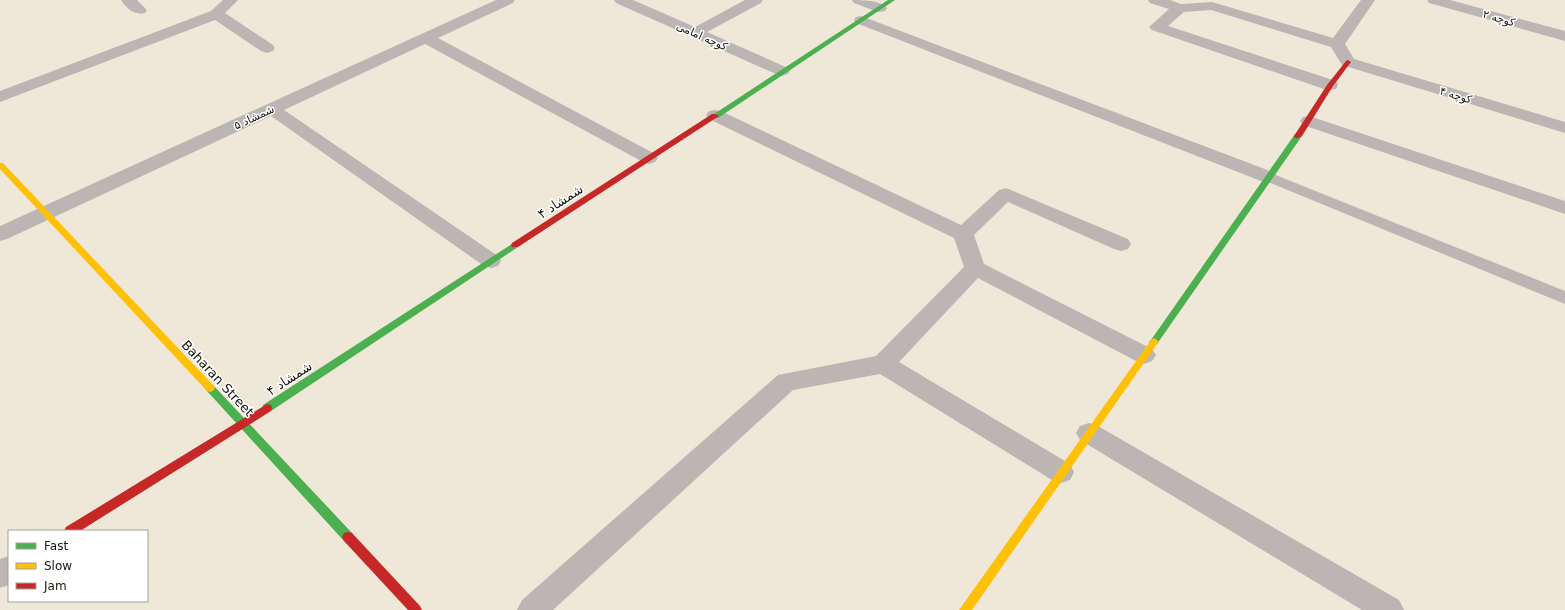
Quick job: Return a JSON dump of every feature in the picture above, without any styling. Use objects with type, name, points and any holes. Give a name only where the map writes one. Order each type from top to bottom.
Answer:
[{"type":"street","points":[[128,0],[140,10]]},
{"type":"street","points":[[0,97],[216,14],[231,0]]},
{"type":"street","name":"کوچه امامی","points":[[621,0],[782,71]]},
{"type":"street","points":[[695,33],[756,0]]},
{"type":"street","points":[[859,0],[886,4]]},
{"type":"street","points":[[965,610],[1268,177],[1309,121],[1330,85],[1348,62],[1337,44],[1215,3],[1180,8],[1155,0]]},
{"type":"street","points":[[1337,44],[1368,0]]},
{"type":"street","name":"کوچه ۲","points":[[1434,0],[1565,36]]},
{"type":"street","name":"شمشاد ۵","points":[[0,234],[426,38],[493,2]]},
{"type":"street","name":"شمشاد ۴","points":[[72,530],[243,423],[886,4]]},
{"type":"street","points":[[1180,8],[1157,27],[1330,85]]},
{"type":"street","points":[[216,14],[267,48]]},
{"type":"street","points":[[861,20],[1268,177]]},
{"type":"street","points":[[426,38],[649,158]]},
{"type":"street","name":"کوچه ۴","points":[[1348,62],[1565,128]]},
{"type":"street","points":[[272,109],[491,261]]},
{"type":"street","points":[[715,115],[963,234],[975,268],[1144,355]]},
{"type":"street","points":[[1309,121],[1565,208]]},
{"type":"street","name":"Baharan Street","points":[[0,165],[243,423],[416,610]]},
{"type":"street","points":[[963,234],[1006,194],[1121,244]]},
{"type":"street","points":[[532,610],[786,382],[883,364],[975,268]]},
{"type":"street","points":[[883,364],[1061,472]]},
{"type":"street","points":[[1089,433],[1390,610]]},
{"type":"lane","points":[[1268,177],[1565,298]]},
{"type":"traffic: fast","points":[[715,116],[892,0]]},
{"type":"traffic: fast","points":[[1154,342],[1298,136]]},
{"type":"traffic: fast","points":[[267,408],[515,245]]},
{"type":"traffic: fast","points":[[210,388],[348,537]]},
{"type":"traffic: slow","points":[[0,165],[210,388]]},
{"type":"traffic: slow","points":[[965,610],[1154,342]]},
{"type":"traffic: jam","points":[[1298,136],[1330,85],[1348,62]]},
{"type":"traffic: jam","points":[[515,245],[715,116]]},
{"type":"traffic: jam","points":[[72,530],[267,408]]},
{"type":"traffic: jam","points":[[348,537],[416,610]]}]
